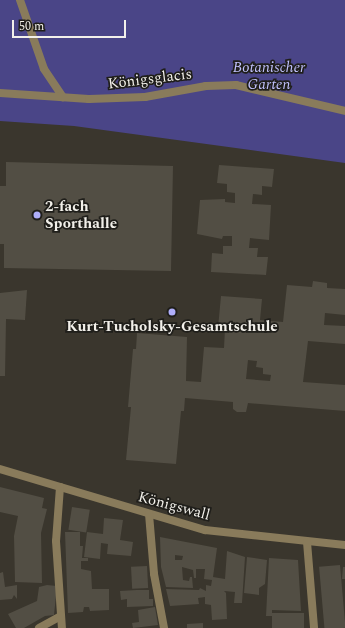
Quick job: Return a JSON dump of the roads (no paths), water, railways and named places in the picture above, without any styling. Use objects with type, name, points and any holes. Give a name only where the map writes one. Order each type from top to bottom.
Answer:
[{"type":"street","points":[[20,0],[44,69],[63,97]]},
{"type":"street","name":"Königsglacis","points":[[0,92],[90,99],[145,97],[222,84],[236,85],[345,111]]},
{"type":"street","name":"Königswall","points":[[0,469],[204,530],[345,545]]},
{"type":"street","points":[[60,487],[56,541],[62,628]]},
{"type":"street","points":[[148,514],[154,574],[164,628]]},
{"type":"street","points":[[307,542],[314,628]]},
{"type":"street","points":[[39,628],[61,616]]},
{"type":"place","name":"2-fach Sporthalle","points":[[37,215]]},
{"type":"place","name":"Kurt-Tucholsky-Gesamtschule","points":[[172,312]]},
{"type":"park label","name":"Botanischer Garten","points":[[269,76]]}]
